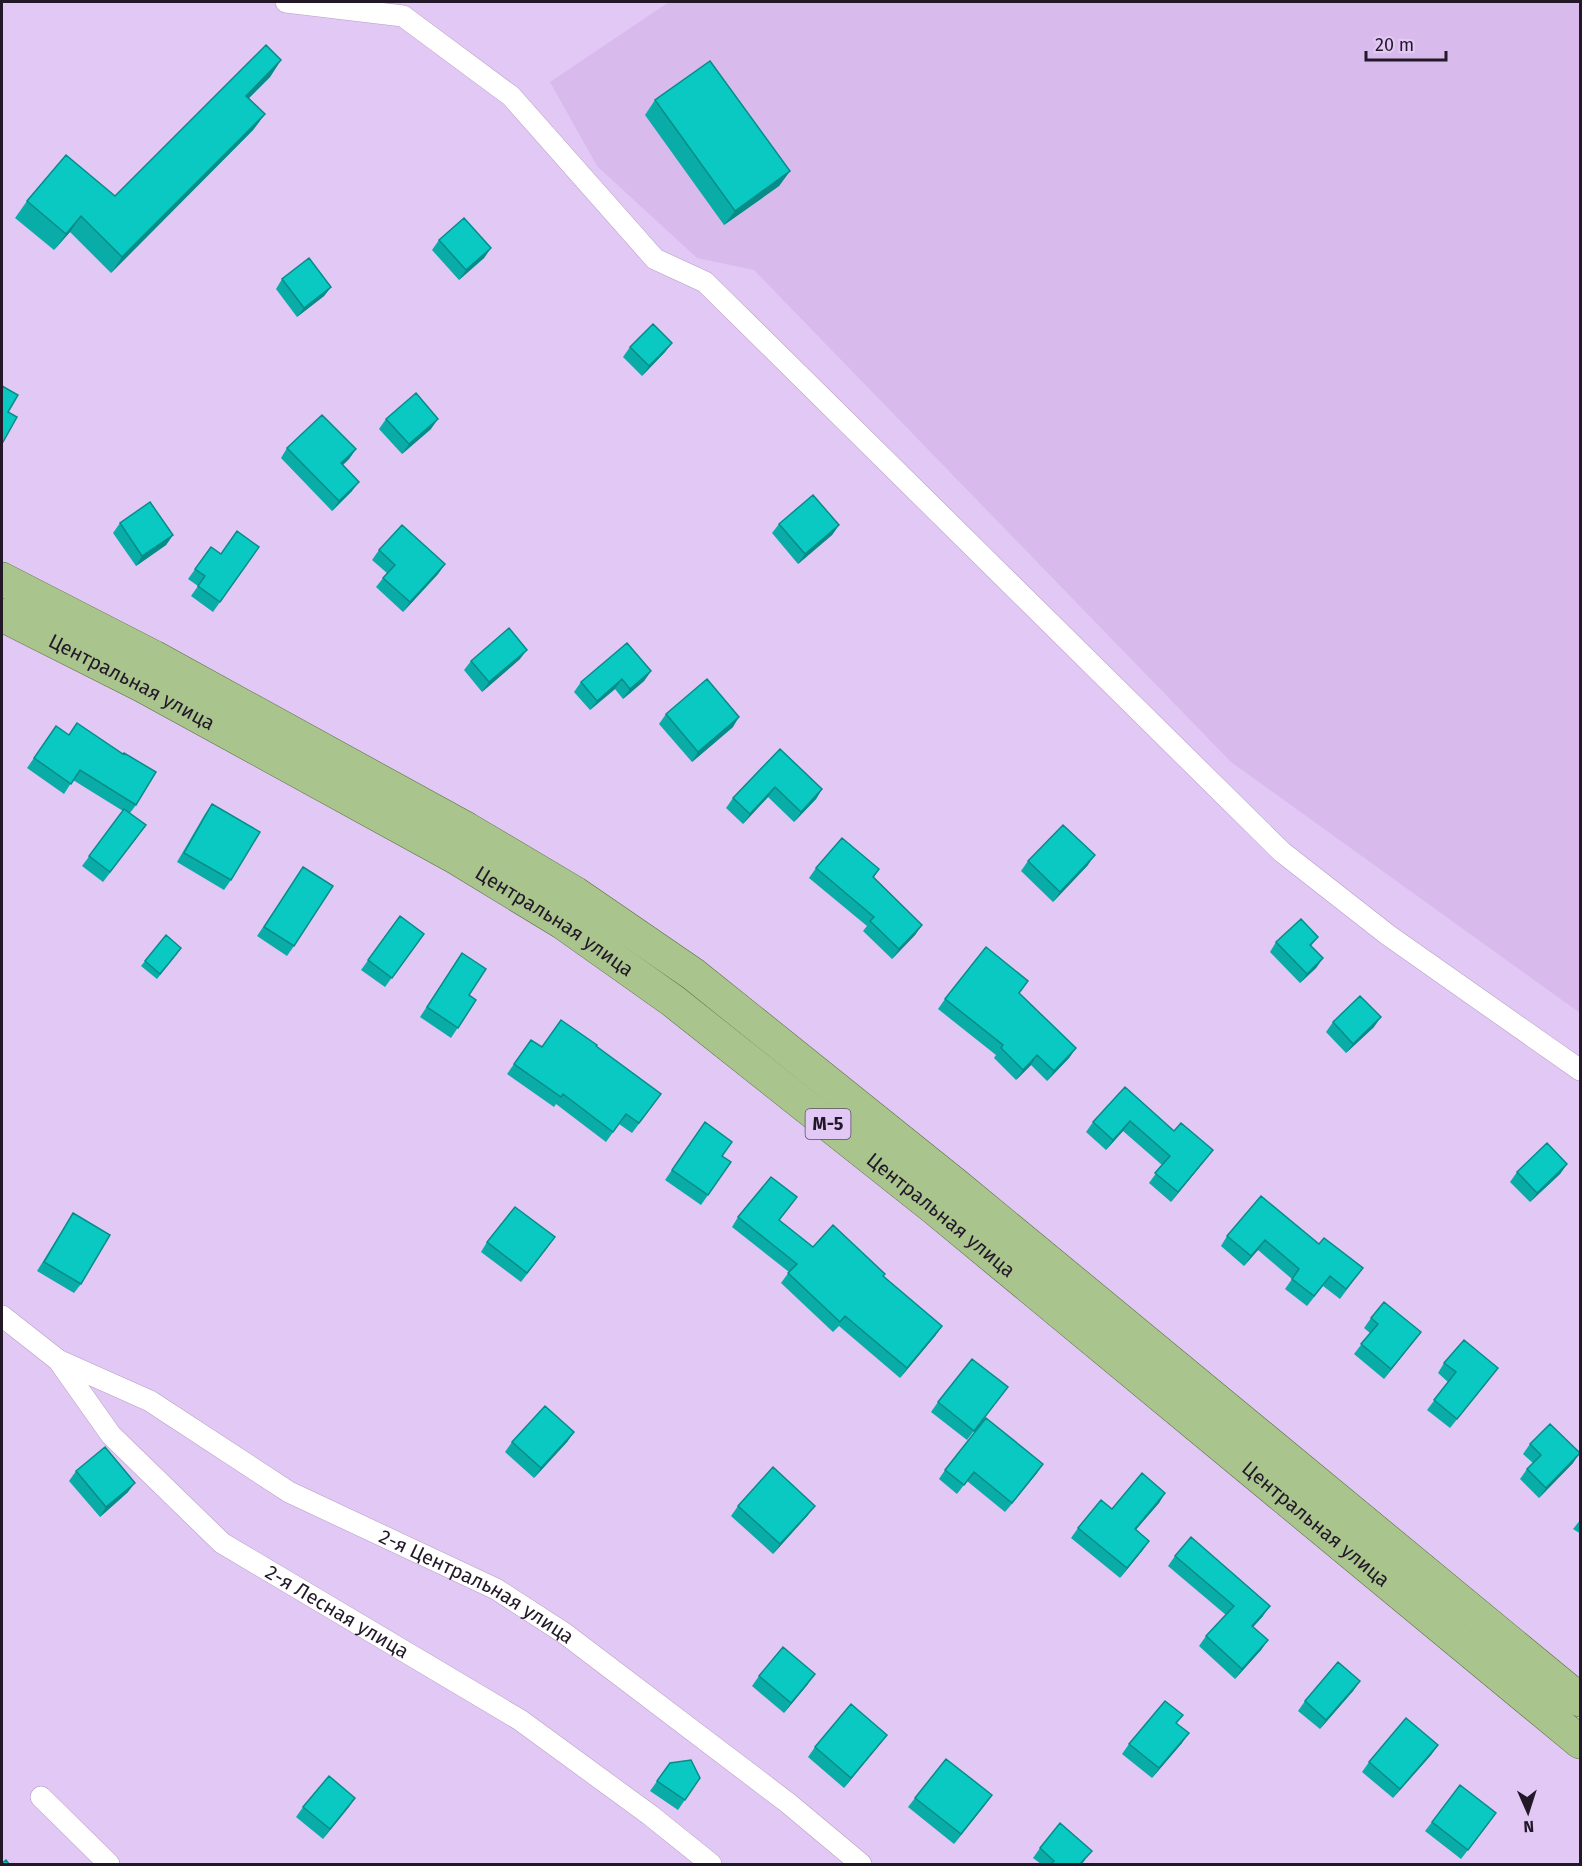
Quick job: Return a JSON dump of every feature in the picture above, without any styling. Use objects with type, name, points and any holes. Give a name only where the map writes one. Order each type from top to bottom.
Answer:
[{"type":"main road","name":"Центральная улица","points":[[2,579],[154,657],[467,829],[575,894],[693,974],[956,1185],[1581,1700]]},
{"type":"main road","name":"Центральная улица","points":[[2,615],[142,686],[453,856],[563,923],[664,994],[934,1208],[1581,1742]]},
{"type":"street","points":[[286,2],[403,16],[512,96],[655,259],[705,282],[1282,852],[1388,935],[1581,1070]]},
{"type":"street","name":"2-я Лесная улица","points":[[2,1316],[58,1360],[111,1436],[222,1544],[520,1720],[650,1815],[711,1864]]},
{"type":"street","name":"2-я Центральная улица","points":[[58,1360],[150,1401],[289,1492],[496,1589],[564,1634],[788,1803],[861,1864]]},
{"type":"street","points":[[41,1797],[109,1864]]},
{"type":"shaded area","points":[[669,2],[1580,2],[1580,1013],[1231,762],[754,270],[697,258],[597,166],[550,82]]},
{"type":"building","points":[[266,45],[281,60],[246,96],[265,114],[122,257],[81,216],[66,234],[27,201],[66,155],[115,196]]},
{"type":"building","points":[[710,61],[790,171],[735,211],[655,100]]},
{"type":"building","points":[[464,218],[491,248],[466,270],[439,240]]},
{"type":"building","points":[[309,258],[331,287],[304,308],[282,279]]},
{"type":"building","points":[[653,324],[672,343],[649,366],[630,347]]},
{"type":"building","points":[[2,386],[18,395],[8,412],[17,417],[3,442],[2,442]]},
{"type":"building","points":[[416,393],[438,419],[409,444],[386,419]]},
{"type":"building","points":[[322,415],[356,449],[341,463],[359,482],[339,501],[287,448]]},
{"type":"building","points":[[813,495],[839,525],[805,554],[779,524]]},
{"type":"building","points":[[150,502],[173,535],[142,556],[120,523]]},
{"type":"building","points":[[402,525],[445,564],[410,602],[383,578],[395,565],[379,550]]},
{"type":"building","points":[[237,531],[259,547],[220,602],[198,586],[205,576],[195,569],[211,547],[221,554]]},
{"type":"building","points":[[509,628],[527,650],[489,682],[471,661]]},
{"type":"building","points":[[627,643],[651,671],[630,689],[622,679],[597,701],[581,682]]},
{"type":"building","points":[[707,679],[739,717],[698,752],[666,714]]},
{"type":"building","points":[[77,723],[123,754],[156,772],[136,805],[80,770],[71,784],[34,758],[56,726],[69,735]]},
{"type":"building","points":[[780,749],[822,789],[801,812],[775,787],[750,814],[733,798]]},
{"type":"building","points":[[212,804],[260,832],[231,880],[184,853]]},
{"type":"building","points":[[124,809],[146,825],[110,872],[89,856]]},
{"type":"building","points":[[1063,825],[1095,855],[1060,892],[1028,861]]},
{"type":"building","points":[[842,838],[879,869],[873,877],[922,925],[899,949],[870,921],[874,917],[816,868]]},
{"type":"building","points":[[303,867],[333,886],[294,946],[264,927]]},
{"type":"building","points":[[400,916],[424,934],[392,978],[368,960]]},
{"type":"building","points":[[1301,919],[1318,937],[1310,945],[1323,958],[1307,974],[1276,942]]},
{"type":"building","points":[[166,935],[181,948],[160,974],[145,961]]},
{"type":"building","points":[[986,947],[1028,981],[1019,993],[1076,1048],[1054,1071],[1037,1055],[1023,1070],[1001,1048],[1003,1045],[945,999]]},
{"type":"building","points":[[462,953],[486,969],[469,995],[476,1000],[458,1028],[427,1007]]},
{"type":"building","points":[[1360,996],[1381,1017],[1353,1044],[1333,1022]]},
{"type":"building","points":[[561,1020],[661,1094],[639,1123],[626,1114],[613,1132],[563,1094],[561,1097],[514,1064],[531,1040],[542,1047]]},
{"type":"building","points":[[1125,1087],[1174,1131],[1181,1123],[1213,1150],[1178,1192],[1155,1173],[1170,1156],[1130,1121],[1113,1140],[1093,1122]]},
{"type":"building","points":[[705,1122],[732,1142],[722,1156],[731,1162],[708,1195],[672,1170]]},
{"type":"building","points":[[1547,1143],[1567,1164],[1537,1193],[1517,1172]]},
{"type":"building","points":[[771,1177],[797,1197],[779,1220],[813,1247],[833,1225],[885,1274],[883,1276],[942,1326],[907,1368],[845,1316],[840,1322],[788,1273],[797,1264],[738,1217]]},
{"type":"building","points":[[1261,1196],[1319,1244],[1324,1238],[1363,1268],[1346,1289],[1330,1276],[1314,1296],[1292,1279],[1299,1269],[1265,1240],[1251,1256],[1227,1236]]},
{"type":"building","points":[[515,1207],[555,1237],[527,1273],[487,1242]]},
{"type":"building","points":[[73,1213],[110,1235],[81,1284],[44,1262]]},
{"type":"building","points":[[1384,1302],[1421,1332],[1391,1369],[1361,1344],[1378,1324],[1371,1318]]},
{"type":"building","points":[[1464,1340],[1498,1368],[1457,1419],[1434,1400],[1456,1372],[1444,1363]]},
{"type":"building","points":[[972,1359],[1008,1387],[974,1431],[938,1402]]},
{"type":"building","points":[[545,1406],[574,1432],[541,1468],[512,1442]]},
{"type":"building","points":[[986,1418],[1043,1464],[1012,1503],[974,1472],[964,1485],[945,1470]]},
{"type":"building","points":[[1550,1424],[1580,1453],[1546,1488],[1527,1469],[1541,1455],[1530,1444]]},
{"type":"building","points":[[105,1447],[135,1483],[106,1507],[76,1471]]},
{"type":"building","points":[[773,1467],[815,1506],[780,1544],[738,1506]]},
{"type":"building","points":[[1142,1473],[1165,1493],[1135,1529],[1149,1541],[1127,1568],[1078,1528],[1101,1500],[1112,1509]]},
{"type":"building","points":[[1191,1537],[1270,1606],[1252,1626],[1268,1640],[1242,1669],[1206,1636],[1234,1606],[1175,1556]]},
{"type":"building","points":[[783,1647],[815,1674],[791,1703],[759,1676]]},
{"type":"building","points":[[1338,1662],[1360,1681],[1326,1720],[1305,1701]]},
{"type":"building","points":[[1165,1701],[1183,1715],[1176,1723],[1189,1733],[1159,1768],[1129,1744]]},
{"type":"building","points":[[851,1704],[887,1735],[851,1778],[815,1747]]},
{"type":"building","points":[[1406,1718],[1438,1745],[1400,1789],[1369,1762]]},
{"type":"building","points":[[946,1759],[992,1795],[961,1834],[915,1798]]},
{"type":"building","points":[[691,1760],[700,1778],[685,1800],[657,1781],[670,1763]]},
{"type":"building","points":[[329,1776],[355,1798],[330,1829],[303,1807]]},
{"type":"building","points":[[1460,1785],[1496,1813],[1468,1850],[1432,1822]]},
{"type":"building","points":[[1060,1823],[1092,1851],[1080,1864],[1051,1864],[1054,1861],[1040,1848]]}]
